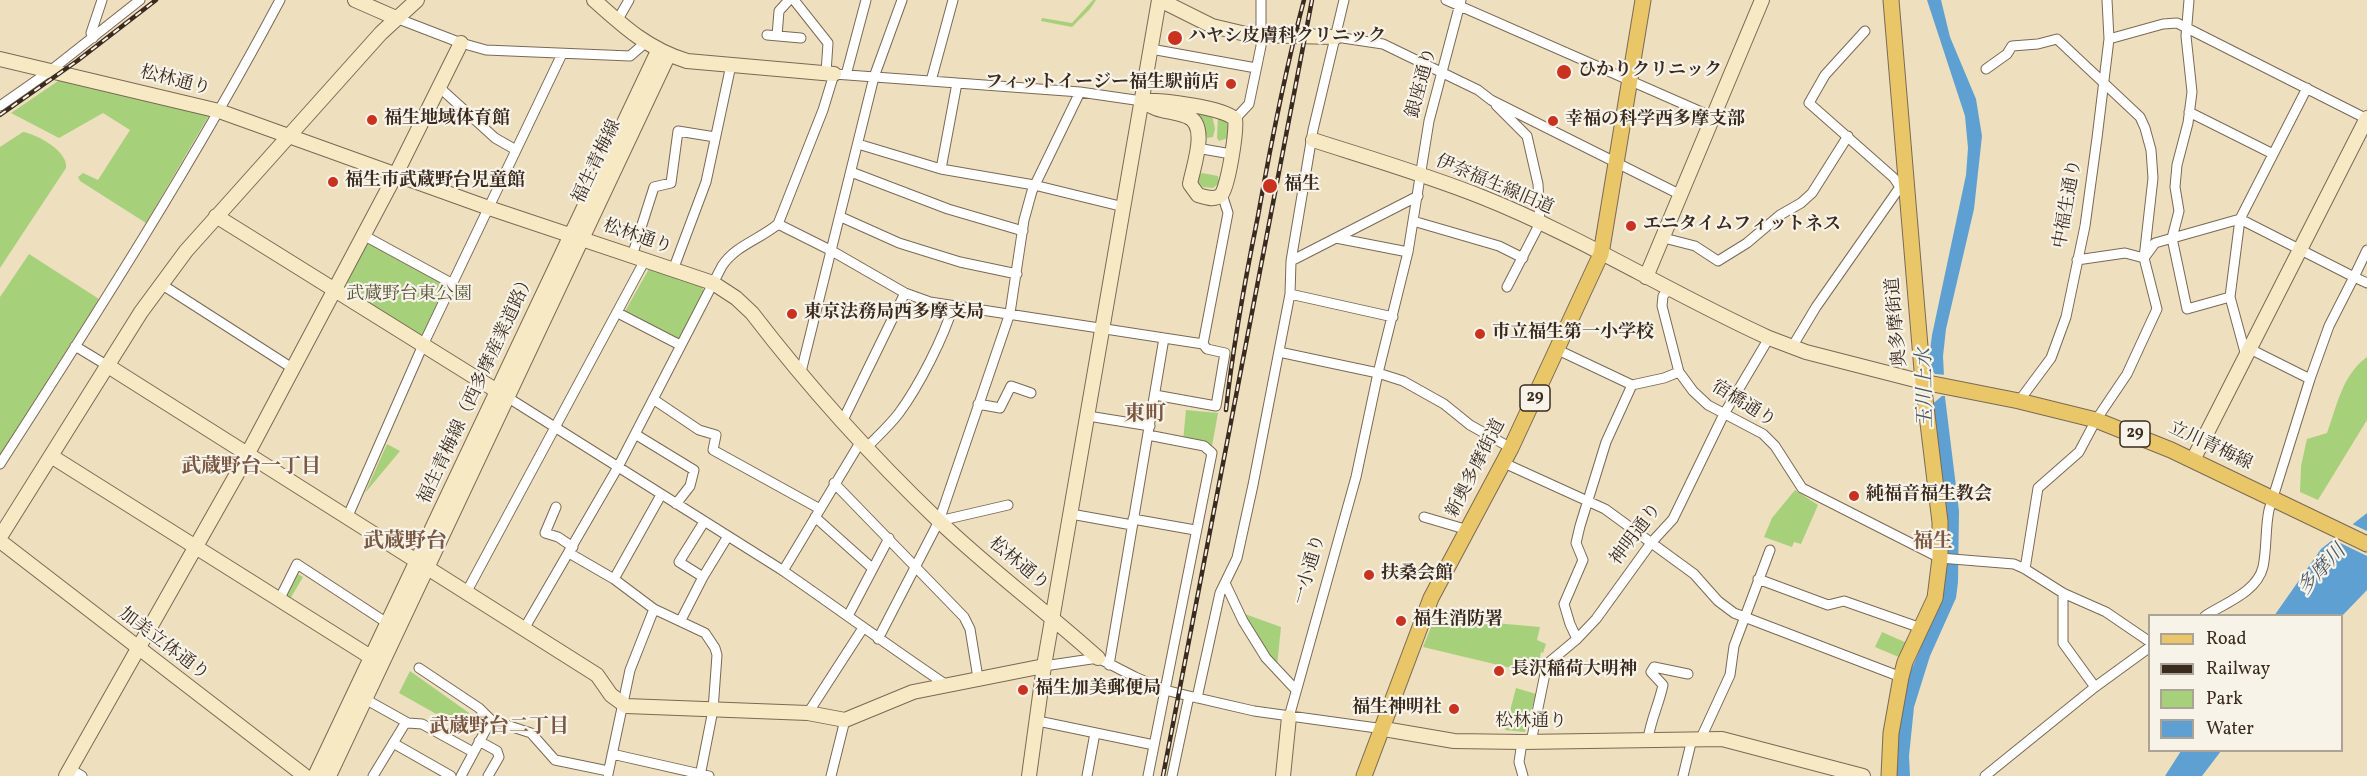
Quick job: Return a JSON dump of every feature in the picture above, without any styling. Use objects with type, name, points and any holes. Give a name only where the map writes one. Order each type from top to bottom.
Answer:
[{"type":"main road","name":"新奥多摩街道","points":[[1364,776],[1384,729],[1409,653],[1431,598],[1504,463],[1558,350],[1600,254],[1643,0]]},
{"type":"main road","name":"奥多摩街道","points":[[1888,776],[1891,733],[1901,677],[1905,662],[1935,598],[1942,558],[1903,187],[1891,0]]},
{"type":"main road","name":"立川青梅線","points":[[1925,382],[2019,401],[2096,420],[2141,436],[2367,544]]},
{"type":"street","points":[[93,38],[91,33],[102,0]]},
{"type":"street","points":[[0,106],[50,71],[140,0]]},
{"type":"street","points":[[0,464],[164,205],[280,0]]},
{"type":"street","points":[[355,0],[461,43],[486,50],[630,56],[645,43]]},
{"type":"street","points":[[0,539],[161,284],[216,216],[288,135],[396,18],[417,0]]},
{"type":"street","points":[[594,0],[645,43],[663,53],[687,61],[1080,92],[1142,101],[1156,100],[1224,112],[1235,119]]},
{"type":"street","points":[[618,21],[629,0]]},
{"type":"street","points":[[801,38],[772,35],[779,11],[792,0],[828,43],[835,74]]},
{"type":"street","points":[[524,629],[618,467],[722,266],[747,242],[762,236],[778,224],[866,0]]},
{"type":"street","points":[[801,372],[874,77],[902,0]]},
{"type":"street","points":[[931,81],[953,0]]},
{"type":"street","points":[[1029,776],[1044,666],[1160,0],[1212,26],[1250,35],[1336,37],[1383,44],[1478,90],[1491,100],[1527,136],[1538,184],[1540,223],[1507,287]]},
{"type":"street","points":[[1235,119],[1250,104],[1261,34],[1261,0]]},
{"type":"street","points":[[1172,776],[1220,593],[1237,558],[1290,294],[1291,261],[1313,140],[1344,0]]},
{"type":"street","points":[[1446,0],[1460,2],[1713,117]]},
{"type":"street","points":[[1646,277],[1762,0]]},
{"type":"street","name":"中福生通り","points":[[2019,401],[2051,358],[2066,317],[2085,226],[2104,83],[2109,39],[2107,0]]},
{"type":"street","points":[[2189,0],[2186,27],[2191,71],[2189,112],[2185,141],[2177,165],[2175,187],[2180,211],[2172,238],[2187,309],[2230,297]]},
{"type":"street","name":"銀座通り","points":[[1408,252],[1429,121],[1460,2]]},
{"type":"street","points":[[2109,39],[2163,24],[2177,23],[2367,119],[2193,460]]},
{"type":"street","points":[[1792,347],[1816,307],[1903,187],[1809,103],[1825,75],[1865,31]]},
{"type":"street","points":[[1986,69],[2007,54],[2012,46],[2038,44],[2057,39],[2140,117],[2151,150],[2152,178],[2144,258],[2156,314],[2127,374],[2096,420],[2079,452],[2038,488],[2025,569]]},
{"type":"street","points":[[73,774],[138,648],[247,454],[335,289],[396,174],[461,43]]},
{"type":"street","points":[[1151,49],[1256,68]]},
{"type":"street","name":"福生青梅線","points":[[561,283],[576,237],[663,53]]},
{"type":"street","points":[[347,518],[423,345],[562,54]]},
{"type":"street","name":"松林通り","points":[[0,59],[219,111],[489,208],[713,283],[736,298],[752,313],[864,444],[939,521],[1104,661],[1166,690],[1289,717],[1454,741],[1696,739],[1739,742],[1863,776]]},
{"type":"street","points":[[673,270],[706,182],[731,65]]},
{"type":"street","points":[[941,169],[957,83]]},
{"type":"street","points":[[439,87],[495,138],[516,150]]},
{"type":"street","points":[[2307,88],[2240,219],[2230,297],[2248,352],[2310,379]]},
{"type":"street","points":[[878,639],[939,521],[1010,313],[1023,231],[1034,185],[1080,92]]},
{"type":"street","points":[[1491,100],[1681,195]]},
{"type":"street","points":[[1142,101],[1155,110],[1188,116],[1199,128],[1190,184],[1192,190],[1198,195],[1209,198],[1222,194],[1226,185],[1236,130],[1235,119]]},
{"type":"street","points":[[2189,112],[2273,154]]},
{"type":"street","points":[[1520,127],[1520,120],[1525,117]]},
{"type":"street","points":[[466,593],[618,313],[639,258],[654,187],[671,183],[678,131],[716,137]]},
{"type":"street","points":[[1664,238],[1695,246],[1718,261],[1747,243],[1780,214],[1801,203],[1812,193],[1848,136]]},
{"type":"street","name":"伊奈福生線旧道","points":[[1313,140],[1421,174],[1483,197],[1540,223],[1769,338],[1792,347],[1925,382]]},
{"type":"street","points":[[858,144],[941,169],[1034,185],[1124,207]]},
{"type":"street","points":[[1197,148],[1231,154]]},
{"type":"street","points":[[851,172],[948,209],[1023,231]]},
{"type":"street","points":[[1203,344],[1228,213],[1222,194]]},
{"type":"street","points":[[1291,261],[1418,196]]},
{"type":"street","points":[[216,216],[783,571],[945,684]]},
{"type":"street","points":[[841,217],[899,243],[960,262],[1017,274]]},
{"type":"street","points":[[2144,258],[2155,243],[2240,219],[2367,283]]},
{"type":"street","points":[[1413,221],[1498,246],[1523,258]]},
{"type":"street","points":[[778,224],[832,251],[905,293],[930,302],[1203,344],[1207,349],[1225,353],[1216,406],[1155,394]]},
{"type":"street","points":[[363,235],[453,284]]},
{"type":"street","name":"福生青梅線（西多摩産業道路）","points":[[315,776],[376,660],[576,237]]},
{"type":"street","points":[[1336,238],[1408,252]]},
{"type":"street","points":[[2207,614],[2237,597],[2257,580],[2262,570],[2265,528],[2272,498],[2310,379],[2329,326],[2367,250]]},
{"type":"street","name":"一小通り","points":[[1282,776],[1289,717],[1356,477],[1378,373],[1408,252]]},
{"type":"street","points":[[2077,260],[2125,253],[2144,258]]},
{"type":"street","name":"福生青梅線（西多摩産業道路）","points":[[502,394],[561,283]]},
{"type":"street","points":[[161,284],[292,368]]},
{"type":"street","name":"宿橋通り","points":[[1669,289],[1663,296],[1662,306],[1679,372],[1693,392],[1708,405],[1763,434],[1775,446],[1802,488],[1942,558]]},
{"type":"street","points":[[843,420],[905,293]]},
{"type":"street","points":[[1290,294],[1393,318]]},
{"type":"street","points":[[783,571],[834,483],[864,444],[899,414],[947,329],[953,306]]},
{"type":"street","points":[[618,313],[680,345]]},
{"type":"street","points":[[75,346],[597,675],[611,695],[626,706],[808,713],[844,720],[913,692],[945,684],[1044,666],[1104,661],[1133,522],[1164,338]]},
{"type":"street","name":"神明通り","points":[[1523,776],[1519,762],[1527,742],[1547,664],[1577,639],[1596,619],[1651,543],[1673,519],[1724,414],[1769,338]]},
{"type":"street","points":[[1558,350],[1632,384],[1664,378],[1679,372]]},
{"type":"street","points":[[1279,351],[1378,373],[1403,381],[1444,404],[1470,424],[1511,448]]},
{"type":"street","points":[[1577,639],[1564,604],[1583,560],[1576,543],[1606,442],[1632,384]]},
{"type":"street","points":[[978,404],[1000,408],[1011,386],[1031,393]]},
{"type":"street","points":[[653,399],[699,430],[716,435],[712,450],[818,513],[872,568]]},
{"type":"street","points":[[1088,416],[1204,446],[1212,453],[1148,776]]},
{"type":"street","points":[[635,434],[694,470],[690,486],[676,504]]},
{"type":"street","points":[[51,456],[376,660]]},
{"type":"street","points":[[1504,463],[1605,509],[1694,574],[1725,608],[1901,677]]},
{"type":"street","points":[[834,483],[964,617],[970,628],[978,678]]},
{"type":"street","points":[[614,579],[661,495]]},
{"type":"street","points":[[939,521],[1008,505]]},
{"type":"street","points":[[556,507],[545,533],[558,537],[571,550],[654,609],[705,633],[715,648],[717,656],[713,710],[704,775],[612,754]]},
{"type":"street","points":[[1071,514],[1195,530]]},
{"type":"street","points":[[1424,517],[1468,530]]},
{"type":"street","points":[[703,577],[679,562],[704,522]]},
{"type":"street","points":[[681,620],[728,536]]},
{"type":"street","points":[[848,616],[888,538]]},
{"type":"street","name":"加美立体通り","points":[[0,539],[305,776]]},
{"type":"street","points":[[1683,776],[1696,739],[1730,675],[1734,646],[1770,550]]},
{"type":"street","points":[[1942,558],[2014,564],[2063,593],[2106,612],[2148,641]]},
{"type":"street","points":[[279,600],[297,564],[387,623]]},
{"type":"street","name":"福生青梅線（西多摩産業道路）","points":[[328,776],[365,699],[387,623],[421,564]]},
{"type":"street","points":[[1758,579],[1828,605],[1844,601],[1921,628]]},
{"type":"street","points":[[1226,583],[1243,621],[1260,650],[1296,690]]},
{"type":"street","points":[[2063,593],[2063,643],[2095,687]]},
{"type":"street","points":[[419,668],[479,708],[491,720],[531,733],[555,760],[608,773],[630,670],[654,609]]},
{"type":"street","points":[[808,713],[863,628]]},
{"type":"street","points":[[1984,776],[2148,647]]},
{"type":"street","points":[[1648,739],[1651,720],[1660,701],[1663,685],[1651,672],[1654,667],[1688,674]]},
{"type":"street","points":[[365,699],[406,722],[422,724],[472,752]]},
{"type":"street","points":[[461,776],[491,720]]},
{"type":"street","points":[[831,776],[844,720]]},
{"type":"street","points":[[373,776],[406,722]]},
{"type":"street","points":[[1038,722],[1154,745]]},
{"type":"street","points":[[1087,776],[1095,733]]},
{"type":"street","points":[[478,741],[497,751],[499,757],[488,776]]},
{"type":"street","points":[[393,743],[451,776]]},
{"type":"green space","points":[[1093,0],[1096,0],[1090,9],[1072,27],[1041,21],[1042,18],[1072,23]]},
{"type":"green space","points":[[61,79],[207,112],[208,117],[146,223],[80,181],[78,177],[83,173],[98,180],[130,130],[103,113],[59,138],[11,113]]},
{"type":"green space","points":[[1160,105],[1212,115],[1215,129],[1213,137],[1207,138],[1204,125],[1196,115]]},
{"type":"green space","points":[[1218,115],[1227,122],[1229,130],[1228,138],[1219,141],[1217,138]]},
{"type":"green space","points":[[23,132],[44,140],[57,150],[66,162],[66,168],[0,268],[0,147]]},
{"type":"green space","points":[[1202,173],[1218,176],[1219,183],[1213,188],[1203,187],[1198,182],[1199,175]]},
{"type":"green space","name":"武蔵野台東公園","points":[[367,240],[447,283],[448,287],[424,335],[420,337],[342,288]]},
{"type":"green space","points":[[29,254],[99,299],[0,455],[0,297]]},
{"type":"green space","points":[[650,267],[702,285],[704,293],[680,342],[624,313]]},
{"type":"green space","points":[[2367,357],[2367,420],[2318,500],[2300,492],[2301,466],[2307,439],[2327,433],[2346,382]]},
{"type":"green space","points":[[1186,410],[1218,413],[1212,446],[1183,441]]},
{"type":"green space","points":[[387,444],[400,451],[365,493]]},
{"type":"green space","points":[[1795,490],[1818,505],[1801,544],[1794,542],[1792,547],[1764,537],[1772,518]]},
{"type":"green space","points":[[298,574],[303,577],[290,599],[285,596]]},
{"type":"green space","points":[[1437,612],[1494,626],[1495,623],[1540,627],[1537,640],[1546,644],[1543,653],[1541,652],[1538,668],[1511,668],[1423,647]]},
{"type":"green space","points":[[1242,613],[1281,627],[1277,666],[1258,642]]},
{"type":"green space","points":[[1882,632],[1907,643],[1901,658],[1875,647]]},
{"type":"green space","points":[[410,671],[479,720],[470,733],[399,693]]},
{"type":"green space","points":[[1516,688],[1536,694],[1525,732],[1505,730]]},
{"type":"water","points":[[1927,0],[1941,0],[1950,37],[1976,99],[1982,136],[1974,209],[1946,329],[1943,356],[1945,397],[1959,511],[1956,598],[1930,656],[1914,707],[1909,756],[1910,776],[1897,776],[1895,753],[1907,680],[1940,602],[1929,359],[1966,175],[1968,148],[1965,116]]},
{"type":"water","name":"多摩川","points":[[2367,513],[2367,590],[2343,615],[2275,614],[2321,549]]},
{"type":"water","points":[[2180,752],[2220,752],[2202,776],[2165,776]]},
{"type":"pier","points":[[1928,366],[1935,374],[1946,375],[1948,396],[1942,396],[1930,406]]},
{"type":"pier","points":[[2350,523],[2367,531],[2367,556],[2330,538]]},
{"type":"railway","points":[[0,115],[77,61],[156,0]]},
{"type":"railway","points":[[1226,410],[1240,313],[1268,161],[1304,0]]},
{"type":"railway","points":[[1163,776],[1312,0]]},
{"type":"place","name":"ハヤシ皮膚科クリニック","points":[[1175,38]]},
{"type":"place","name":"ひかりクリニック","points":[[1564,72]]},
{"type":"place","name":"フィットイージー福生駅前店","points":[[1231,84]]},
{"type":"place","name":"福生地域体育館","points":[[372,120]]},
{"type":"place","name":"幸福の科学西多摩支部","points":[[1553,121]]},
{"type":"place","name":"福生市武蔵野台児童館","points":[[333,182]]},
{"type":"place","name":"福生","points":[[1270,186]]},
{"type":"place","name":"エニタイムフィットネス","points":[[1631,226]]},
{"type":"place","name":"東京法務局西多摩支局","points":[[792,314]]},
{"type":"place","name":"市立福生第一小学校","points":[[1480,334]]},
{"type":"place","name":"純福音福生教会","points":[[1854,496]]},
{"type":"place","name":"扶桑会館","points":[[1369,575]]},
{"type":"place","name":"福生消防署","points":[[1401,621]]},
{"type":"place","name":"長沢稲荷大明神","points":[[1499,671]]},
{"type":"place","name":"福生加美郵便局","points":[[1023,690]]},
{"type":"place","name":"福生神明社","points":[[1454,709]]},
{"type":"district","name":"東町","points":[[1145,416]]},
{"type":"district","name":"武蔵野台一丁目","points":[[251,468]]},
{"type":"district","name":"武蔵野台","points":[[405,543]]},
{"type":"district","name":"福生","points":[[1933,543]]},
{"type":"district","name":"武蔵野台二丁目","points":[[499,728]]},
{"type":"water label","name":"玉川上水","points":[[1927,388]]}]
